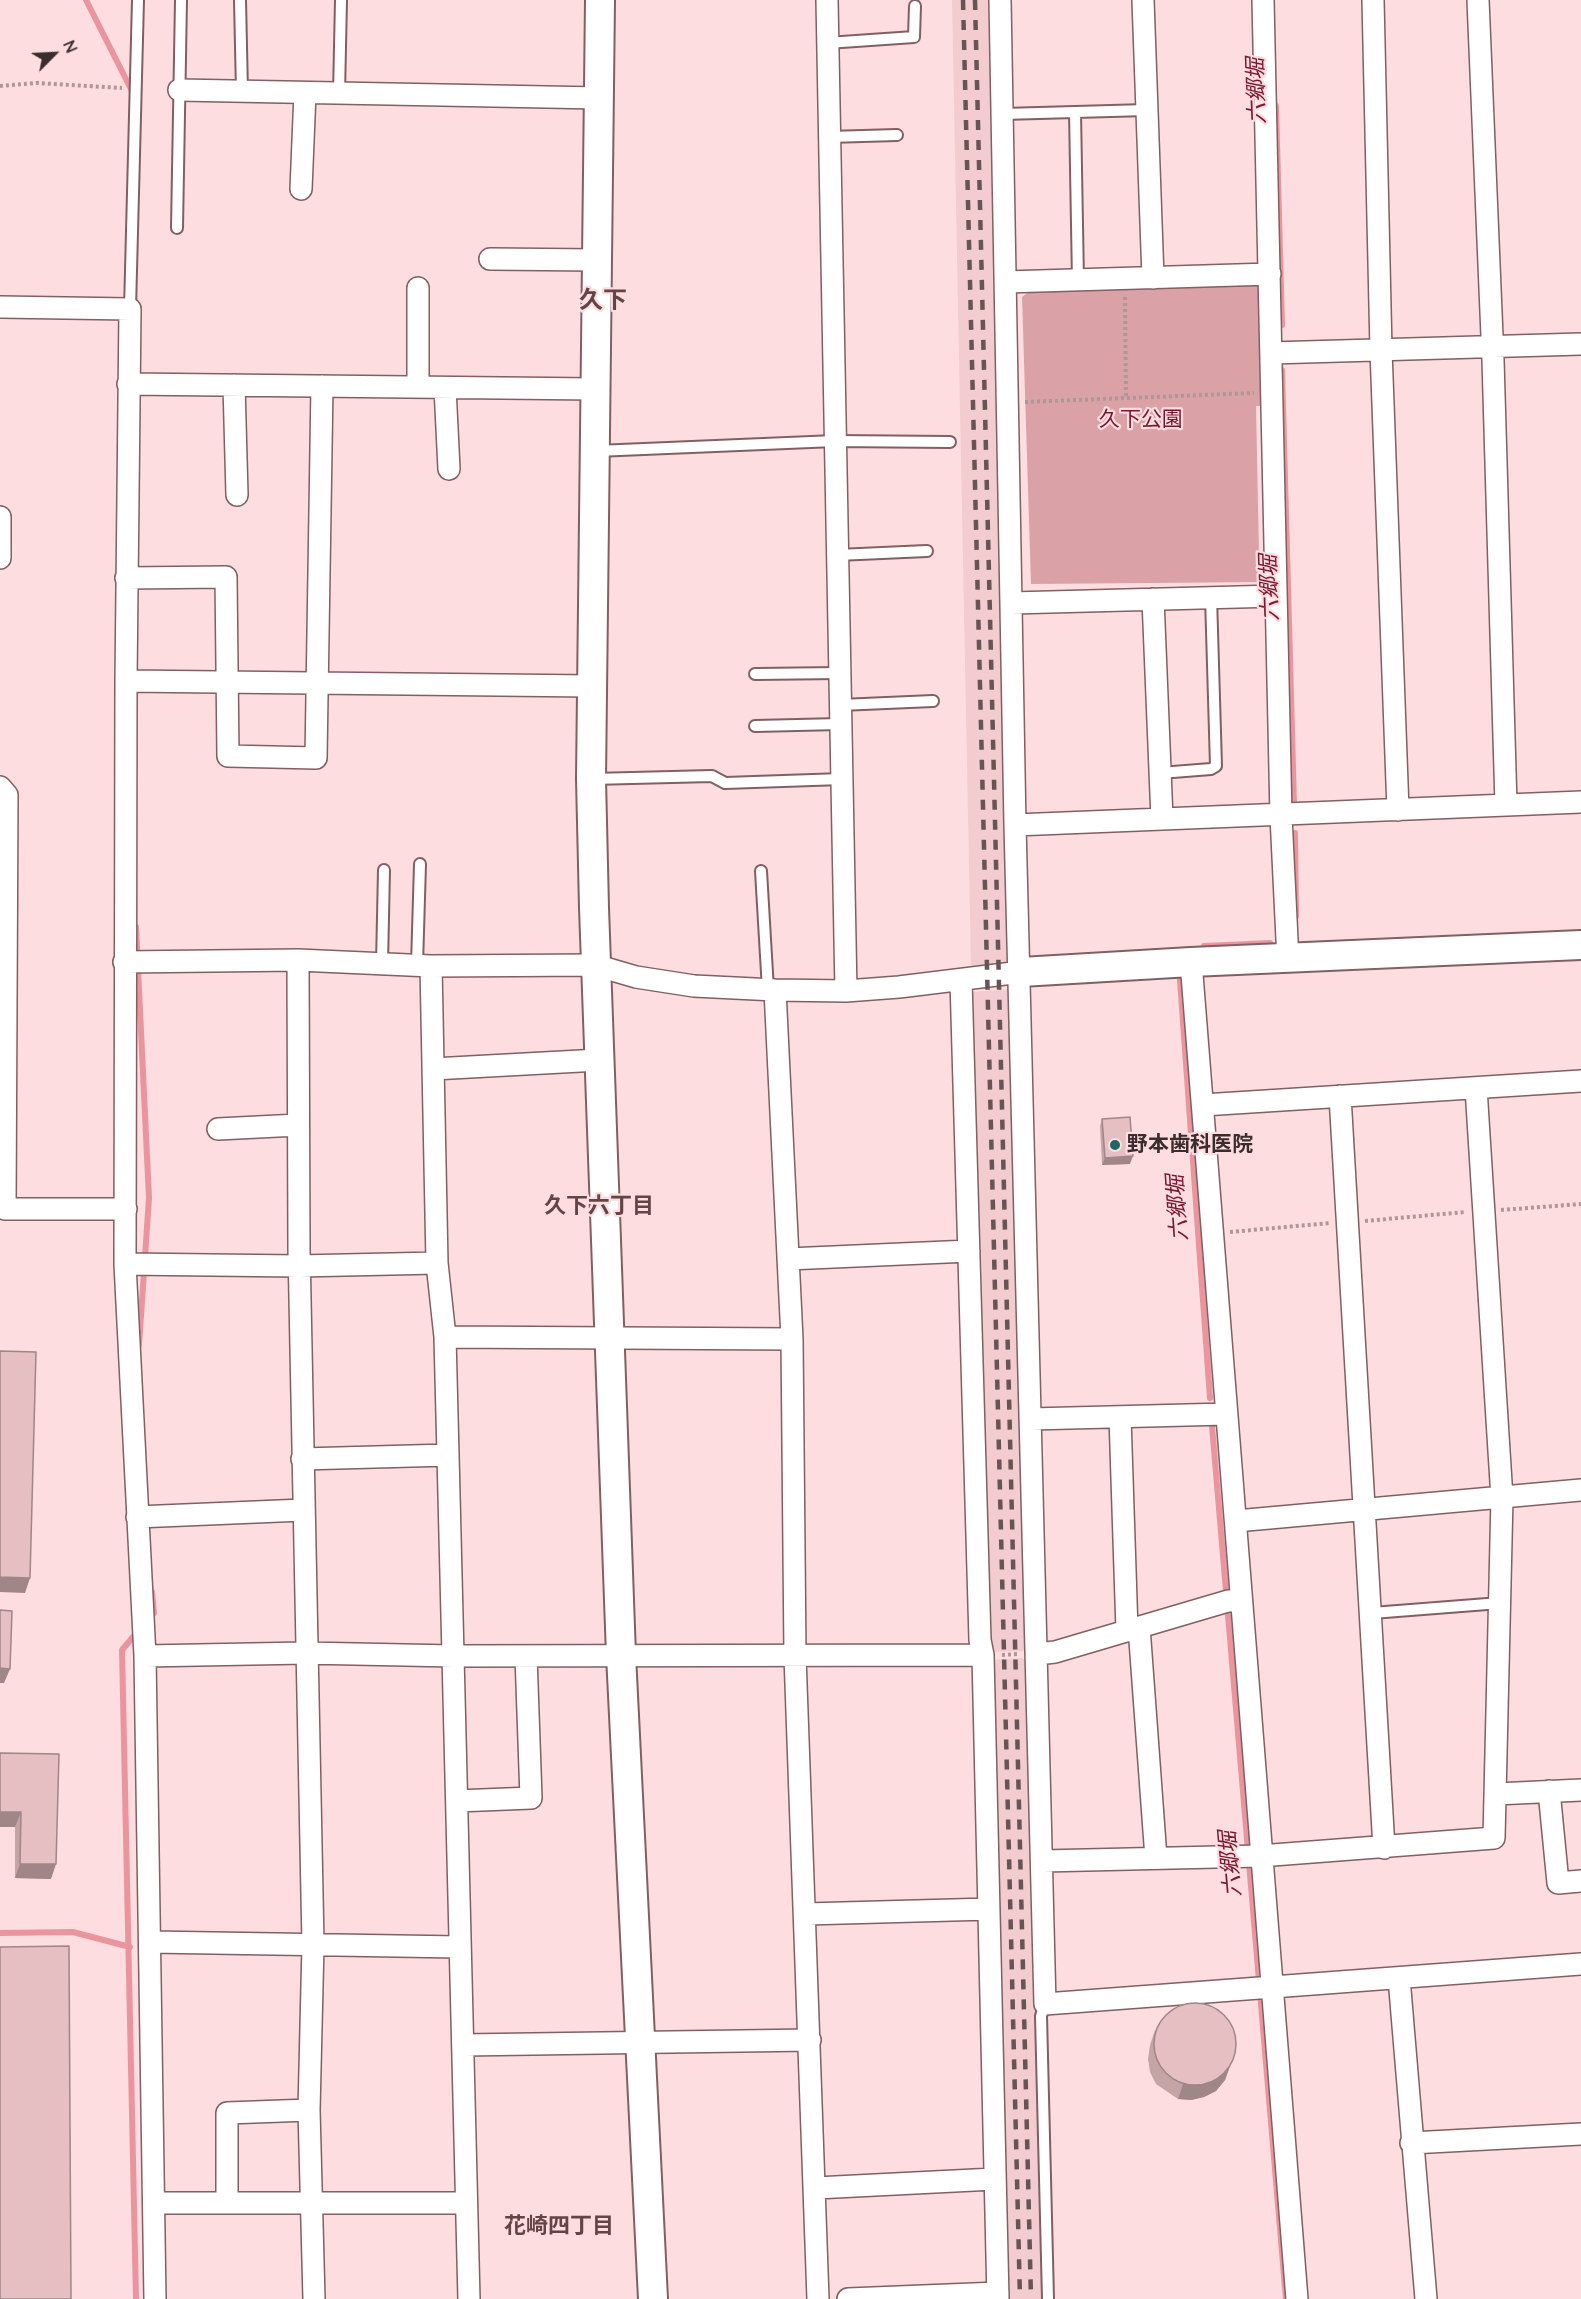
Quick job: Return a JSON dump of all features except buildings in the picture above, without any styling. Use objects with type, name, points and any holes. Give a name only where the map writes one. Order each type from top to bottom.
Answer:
[{"type":"street","points":[[600,0],[591,779],[595,965],[621,1655],[653,2299]]},
{"type":"street","points":[[826,0],[846,991]]},
{"type":"street","points":[[999,0],[1031,1419],[1032,1654],[1043,1861],[1045,2004],[1581,1964]]},
{"type":"street","points":[[1143,0],[1153,278]]},
{"type":"street","points":[[1263,0],[1281,816],[1288,960]]},
{"type":"street","points":[[1373,0],[1381,350],[1398,810]]},
{"type":"street","points":[[1478,0],[1492,347],[1506,805]]},
{"type":"street","points":[[179,90],[599,98]]},
{"type":"street","points":[[301,189],[305,93]]},
{"type":"street","points":[[490,259],[597,260]]},
{"type":"street","points":[[1006,282],[1270,274]]},
{"type":"street","points":[[418,288],[418,387]]},
{"type":"street","points":[[0,307],[130,309],[123,962],[125,1264],[145,1656],[155,2299]]},
{"type":"street","points":[[1271,353],[1581,344]]},
{"type":"street","points":[[128,384],[596,389]]},
{"type":"street","points":[[234,385],[237,495]]},
{"type":"street","points":[[126,578],[226,577],[229,682],[228,756],[316,758],[320,683],[322,386]]},
{"type":"street","points":[[445,388],[449,469]]},
{"type":"street","points":[[0,518],[0,558]]},
{"type":"street","points":[[1012,603],[1276,596]]},
{"type":"street","points":[[1153,599],[1162,819]]},
{"type":"street","points":[[126,681],[592,686]]},
{"type":"street","points":[[0,787],[8,795],[5,1209],[126,1209]]},
{"type":"street","points":[[1016,825],[1581,802]]},
{"type":"street","points":[[123,962],[298,960],[424,965],[595,965],[636,977],[694,986],[846,991],[1021,972],[1191,962],[1288,960],[1581,945]]},
{"type":"street","points":[[298,960],[299,1266],[305,1653],[313,1944],[309,2110],[314,2202],[314,2299]]},
{"type":"street","points":[[1191,962],[1236,1521],[1270,1986],[1297,2299]]},
{"type":"street","points":[[424,965],[433,1069],[437,1263],[445,1337],[469,2299]]},
{"type":"street","points":[[849,2299],[998,2296],[988,1909],[987,1655],[980,1640],[961,980]]},
{"type":"street","points":[[772,990],[792,1339],[795,1656],[816,2188],[818,2299]]},
{"type":"street","points":[[433,1069],[599,1060]]},
{"type":"street","points":[[1203,1105],[1581,1081]]},
{"type":"street","points":[[1043,1861],[1260,1856],[1494,1838],[1502,1498],[1476,1088]]},
{"type":"street","points":[[1340,1096],[1372,1612],[1384,1848]]},
{"type":"street","points":[[218,1130],[298,1125]]},
{"type":"street","points":[[788,1259],[969,1251]]},
{"type":"street","points":[[125,1264],[299,1266],[437,1263]]},
{"type":"street","points":[[445,1337],[609,1336],[792,1339]]},
{"type":"street","points":[[1031,1419],[1226,1414]]},
{"type":"street","points":[[1120,1417],[1133,1629],[1156,1858]]},
{"type":"street","points":[[302,1459],[448,1455]]},
{"type":"street","points":[[1236,1521],[1581,1490]]},
{"type":"street","points":[[137,1517],[303,1510]]},
{"type":"street","points":[[1032,1654],[1055,1652],[1241,1600]]},
{"type":"street","points":[[145,1656],[305,1653],[454,1656],[987,1655]]},
{"type":"street","points":[[457,1801],[531,1798],[526,1656]]},
{"type":"street","points":[[1496,1794],[1581,1790]]},
{"type":"street","points":[[1549,1791],[1558,1883],[1581,1881]]},
{"type":"street","points":[[806,1914],[988,1909]]},
{"type":"street","points":[[151,1942],[459,1947]]},
{"type":"street","points":[[1399,1978],[1411,2143],[1426,2299]]},
{"type":"street","points":[[463,2045],[810,2040]]},
{"type":"street","points":[[227,2201],[227,2114],[309,2110]]},
{"type":"street","points":[[1411,2143],[1581,2134]]},
{"type":"street","points":[[816,2188],[994,2179]]},
{"type":"street","points":[[154,2203],[227,2201],[465,2203]]},
{"type":"lane","points":[[130,309],[138,0]]},
{"type":"lane","points":[[177,228],[181,0]]},
{"type":"lane","points":[[240,0],[242,92]]},
{"type":"lane","points":[[339,93],[341,0]]},
{"type":"lane","points":[[827,43],[914,37],[915,6]]},
{"type":"lane","points":[[1003,114],[1147,110]]},
{"type":"lane","points":[[1075,112],[1078,281]]},
{"type":"lane","points":[[829,137],[897,135]]},
{"type":"lane","points":[[595,451],[835,441],[950,442]]},
{"type":"lane","points":[[837,555],[927,551]]},
{"type":"lane","points":[[1160,773],[1211,769],[1216,766],[1211,597]]},
{"type":"lane","points":[[755,674],[840,673]]},
{"type":"lane","points":[[755,726],[933,701]]},
{"type":"lane","points":[[591,779],[712,776],[725,783],[842,779]]},
{"type":"lane","points":[[420,864],[424,965]]},
{"type":"lane","points":[[382,964],[384,870]]},
{"type":"lane","points":[[761,872],[772,990]]},
{"type":"lane","points":[[1372,1612],[1500,1603]]},
{"type":"lane","points":[[1045,2004],[1041,2016],[1048,2299]]},
{"type":"path","points":[[0,86],[37,83],[132,88]]},
{"type":"path","points":[[1125,303],[1126,398]]},
{"type":"path","points":[[1020,404],[1264,393]]},
{"type":"path","points":[[1494,1210],[1581,1203]]},
{"type":"path","points":[[1356,1222],[1473,1211]]},
{"type":"path","points":[[1224,1233],[1337,1223]]},
{"type":"path","points":[[987,1655],[1032,1654]]},
{"type":"shaded area","points":[[952,0],[990,0],[1014,963],[971,967]]},
{"type":"shaded area","points":[[1013,989],[1027,1646],[1023,1651],[992,1652],[988,1650],[981,1244],[970,992]]},
{"type":"shaded area","points":[[1022,1658],[1027,1661],[1043,2299],[1007,2299],[992,1660]]},
{"type":"green space","name":"久下公園","points":[[1261,285],[1264,406],[1256,406],[1259,554],[1267,554],[1267,582],[1031,584],[1022,297],[1030,291]]},
{"type":"waterway","points":[[86,0],[134,95]]},
{"type":"waterway","name":"六郷堀","points":[[1276,106],[1282,325]]},
{"type":"waterway","name":"六郷堀","points":[[1282,370],[1294,804]]},
{"type":"waterway","name":"六郷堀","points":[[1295,833],[1296,916]]},
{"type":"waterway","points":[[136,927],[149,1198],[139,1345]]},
{"type":"waterway","name":"六郷堀","points":[[1204,946],[1270,943]]},
{"type":"waterway","name":"六郷堀","points":[[1180,980],[1210,1398]]},
{"type":"waterway","name":"六郷堀","points":[[1212,1426],[1286,2299]]},
{"type":"waterway","points":[[149,1619],[154,1613],[152,1592]]},
{"type":"waterway","points":[[136,2299],[122,1650],[138,1631]]},
{"type":"waterway","points":[[0,1933],[73,1932],[130,1947]]},
{"type":"railway","points":[[963,0],[1020,2299]]},
{"type":"railway","points":[[975,0],[1031,2299]]},
{"type":"place","name":"野本歯科医院","points":[[1115,1145]]},
{"type":"district","name":"久下","points":[[603,301]]},
{"type":"district","name":"久下六丁目","points":[[599,1206]]},
{"type":"district","name":"花崎四丁目","points":[[559,2226]]}]
